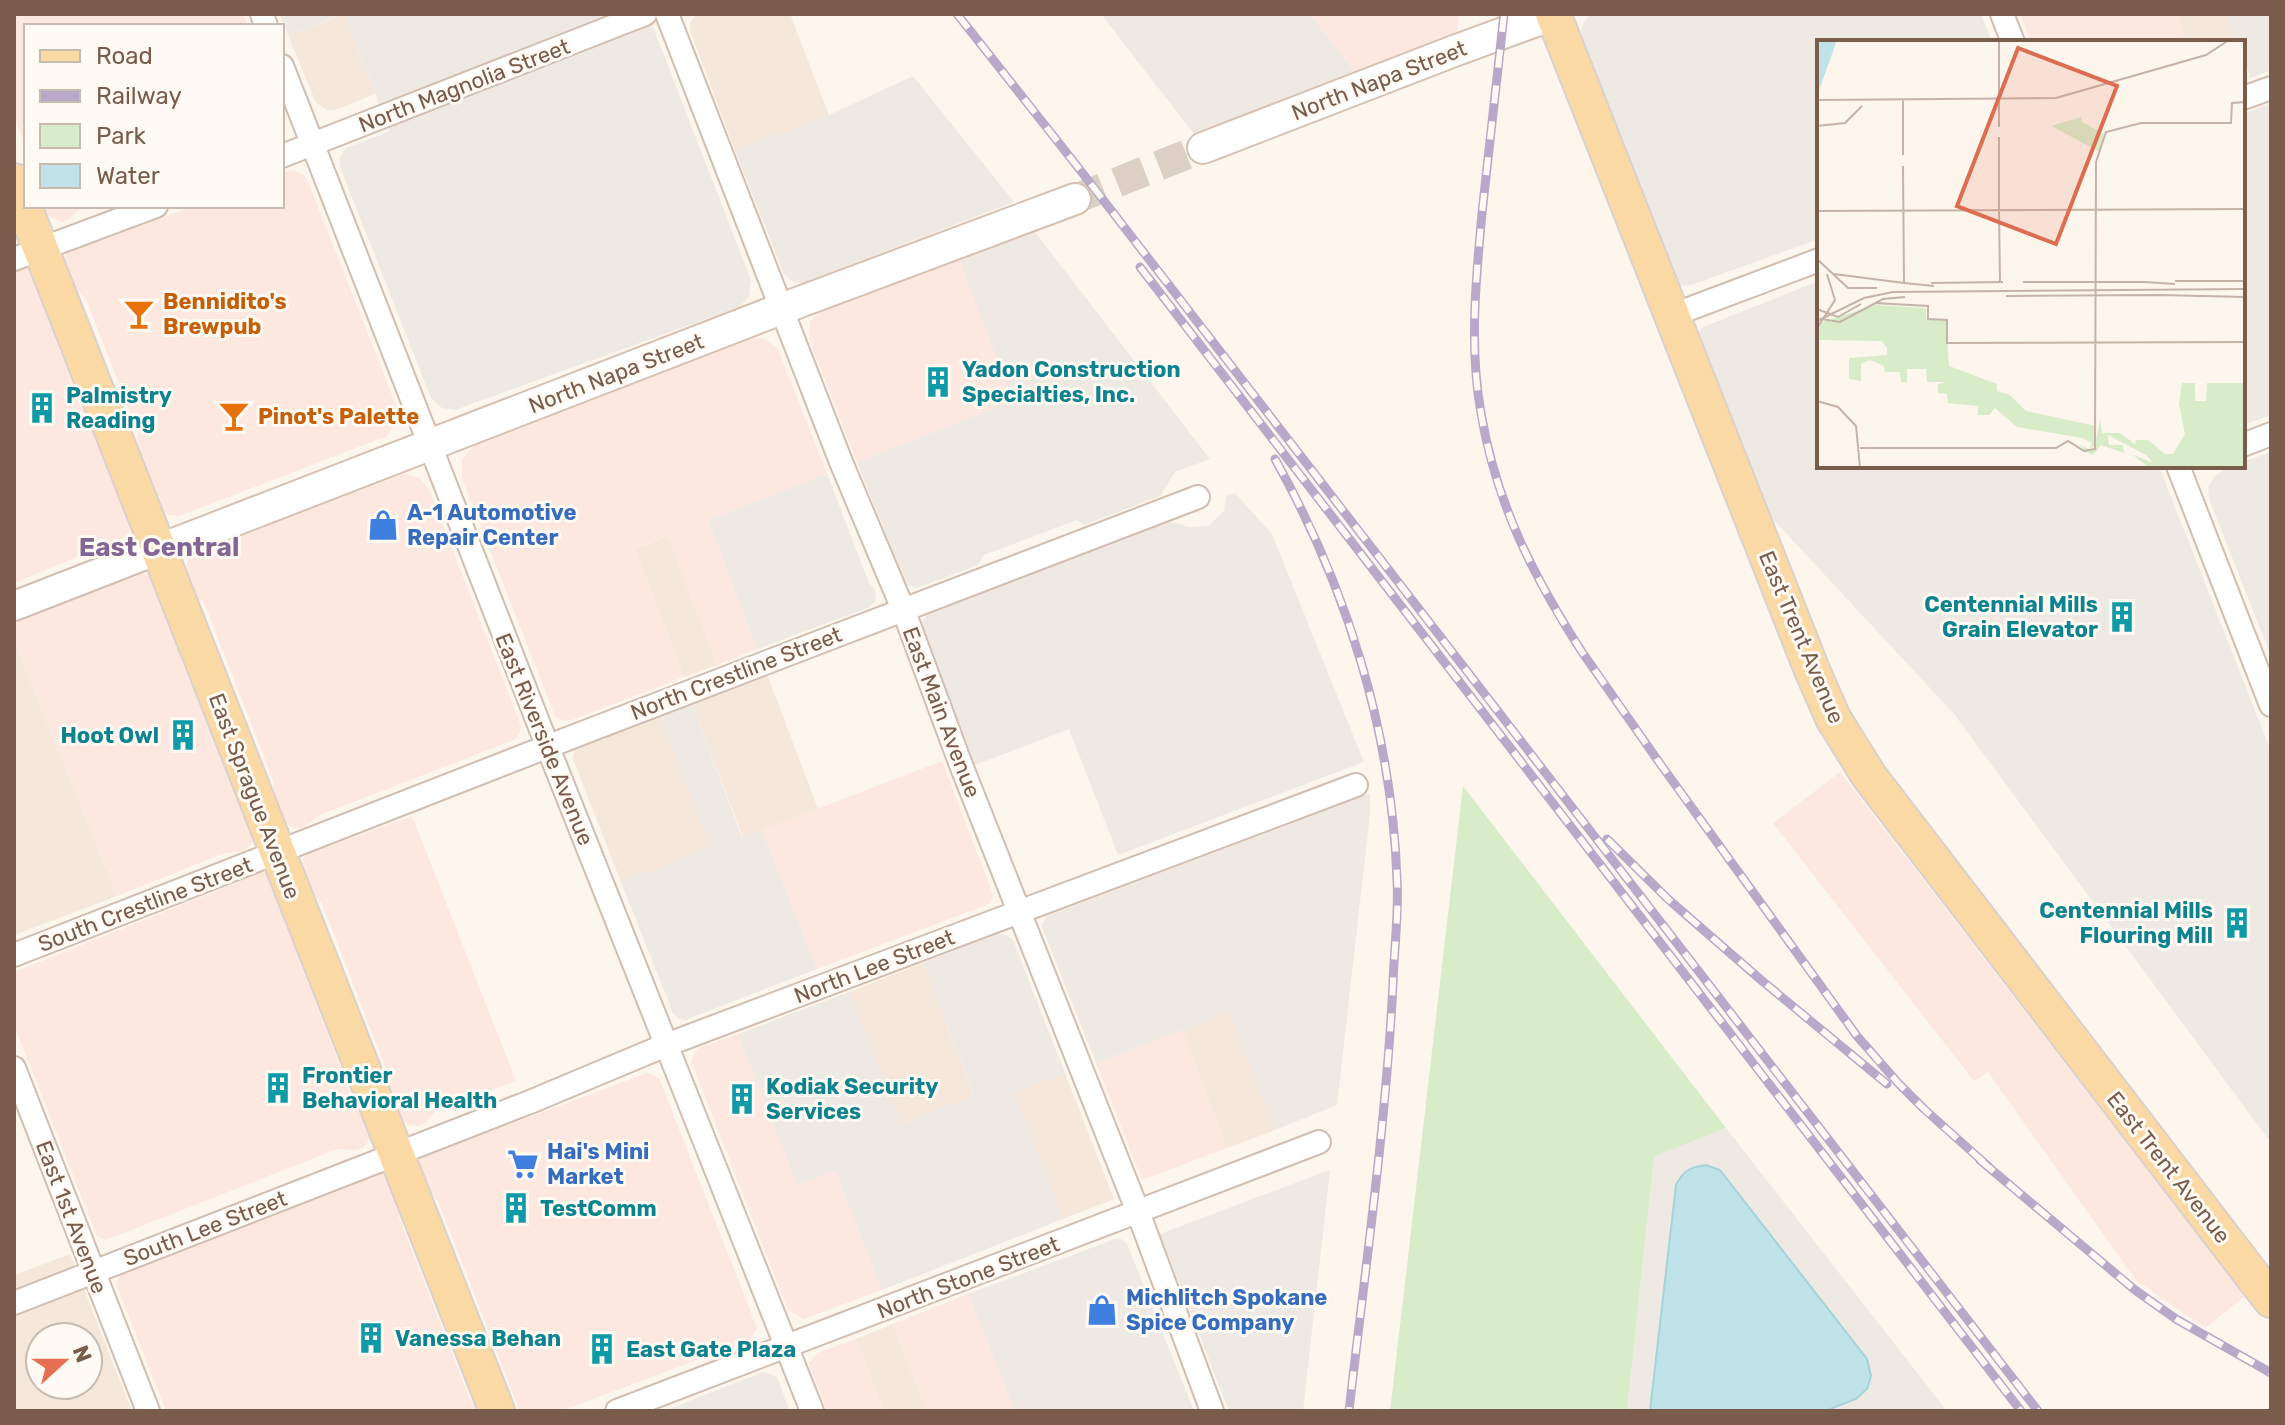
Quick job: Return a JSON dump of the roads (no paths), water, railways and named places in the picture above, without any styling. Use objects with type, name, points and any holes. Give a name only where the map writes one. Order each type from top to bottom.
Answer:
[{"type":"main road","name":"North Napa Street","points":[[1203,148],[1554,14]]},
{"type":"main road","name":"East Trent Avenue","points":[[1554,14],[1833,718],[1869,776],[2271,1300]]},
{"type":"main road","name":"East Sprague Avenue","points":[[14,181],[27,254],[158,550],[497,1411]]},
{"type":"main road","name":"North Napa Street","points":[[158,550],[1075,199]]},
{"type":"street","name":"North Magnolia Street","points":[[284,155],[645,14]]},
{"type":"street","name":"East Main Avenue","points":[[667,14],[841,462],[903,609],[1018,911],[1138,1212],[1212,1411]]},
{"type":"street","points":[[2002,14],[2012,40]]},
{"type":"street","name":"East Riverside Avenue","points":[[284,71],[812,1411]]},
{"type":"street","points":[[2245,97],[2271,88]]},
{"type":"street","points":[[27,254],[151,208]]},
{"type":"street","points":[[1673,315],[1817,261]]},
{"type":"street","points":[[2245,444],[2271,434]]},
{"type":"street","points":[[2181,468],[2271,705]]},
{"type":"street","name":"North Crestline Street","points":[[277,853],[547,745],[1198,497]]},
{"type":"street","points":[[14,606],[158,550]]},
{"type":"street","name":"North Lee Street","points":[[395,1154],[666,1045],[1356,785]]},
{"type":"street","name":"South Crestline Street","points":[[14,955],[277,853]]},
{"type":"street","name":"East 1st Avenue","points":[[14,1068],[148,1411]]},
{"type":"street","name":"North Stone Street","points":[[617,1411],[1319,1142]]},
{"type":"street","name":"South Lee Street","points":[[14,1303],[395,1154]]},
{"type":"water","points":[[1706,1165],[1720,1170],[1867,1359],[1871,1376],[1867,1389],[1856,1399],[1825,1411],[1650,1411],[1676,1185],[1688,1170]]},
{"type":"tunnel","points":[[1075,199],[1203,148]]},
{"type":"railway","points":[[957,14],[2038,1411]]},
{"type":"railway","points":[[1504,14],[1482,213],[1474,338],[1477,388],[1488,446],[1496,478],[1519,538],[1532,567],[1582,652],[1857,1036],[1924,1109],[1989,1167]]},
{"type":"railway","points":[[1140,267],[2021,1411]]},
{"type":"railway","points":[[1275,459],[1324,558],[1361,662],[1386,770],[1393,825],[1397,906],[1390,1037],[1349,1411]]},
{"type":"railway","points":[[1607,839],[1669,900],[1887,1084]]},
{"type":"railway","points":[[1980,1160],[2135,1290],[2176,1319],[2271,1373]]},
{"type":"place","name":"Bennidito's Brewpub","points":[[139,314]]},
{"type":"place","name":"Yadon Construction Specialties, Inc.","points":[[938,382]]},
{"type":"place","name":"Palmistry Reading","points":[[42,408]]},
{"type":"place","name":"Pinot's Palette","points":[[234,416]]},
{"type":"place","name":"A-1 Automotive Repair Center","points":[[383,525]]},
{"type":"place","name":"Centennial Mills Grain Elevator","points":[[2122,617]]},
{"type":"place","name":"Hoot Owl","points":[[183,735]]},
{"type":"place","name":"Centennial Mills Flouring Mill","points":[[2237,923]]},
{"type":"place","name":"Frontier Behavioral Health","points":[[278,1088]]},
{"type":"place","name":"Kodiak Security Services","points":[[742,1099]]},
{"type":"place","name":"Hai's Mini Market","points":[[523,1164]]},
{"type":"place","name":"TestComm","points":[[516,1208]]},
{"type":"place","name":"Michlitch Spokane Spice Company","points":[[1102,1310]]},
{"type":"place","name":"Vanessa Behan","points":[[371,1338]]},
{"type":"place","name":"East Gate Plaza","points":[[602,1349]]},
{"type":"district","name":"East Central","points":[[159,547]]}]
